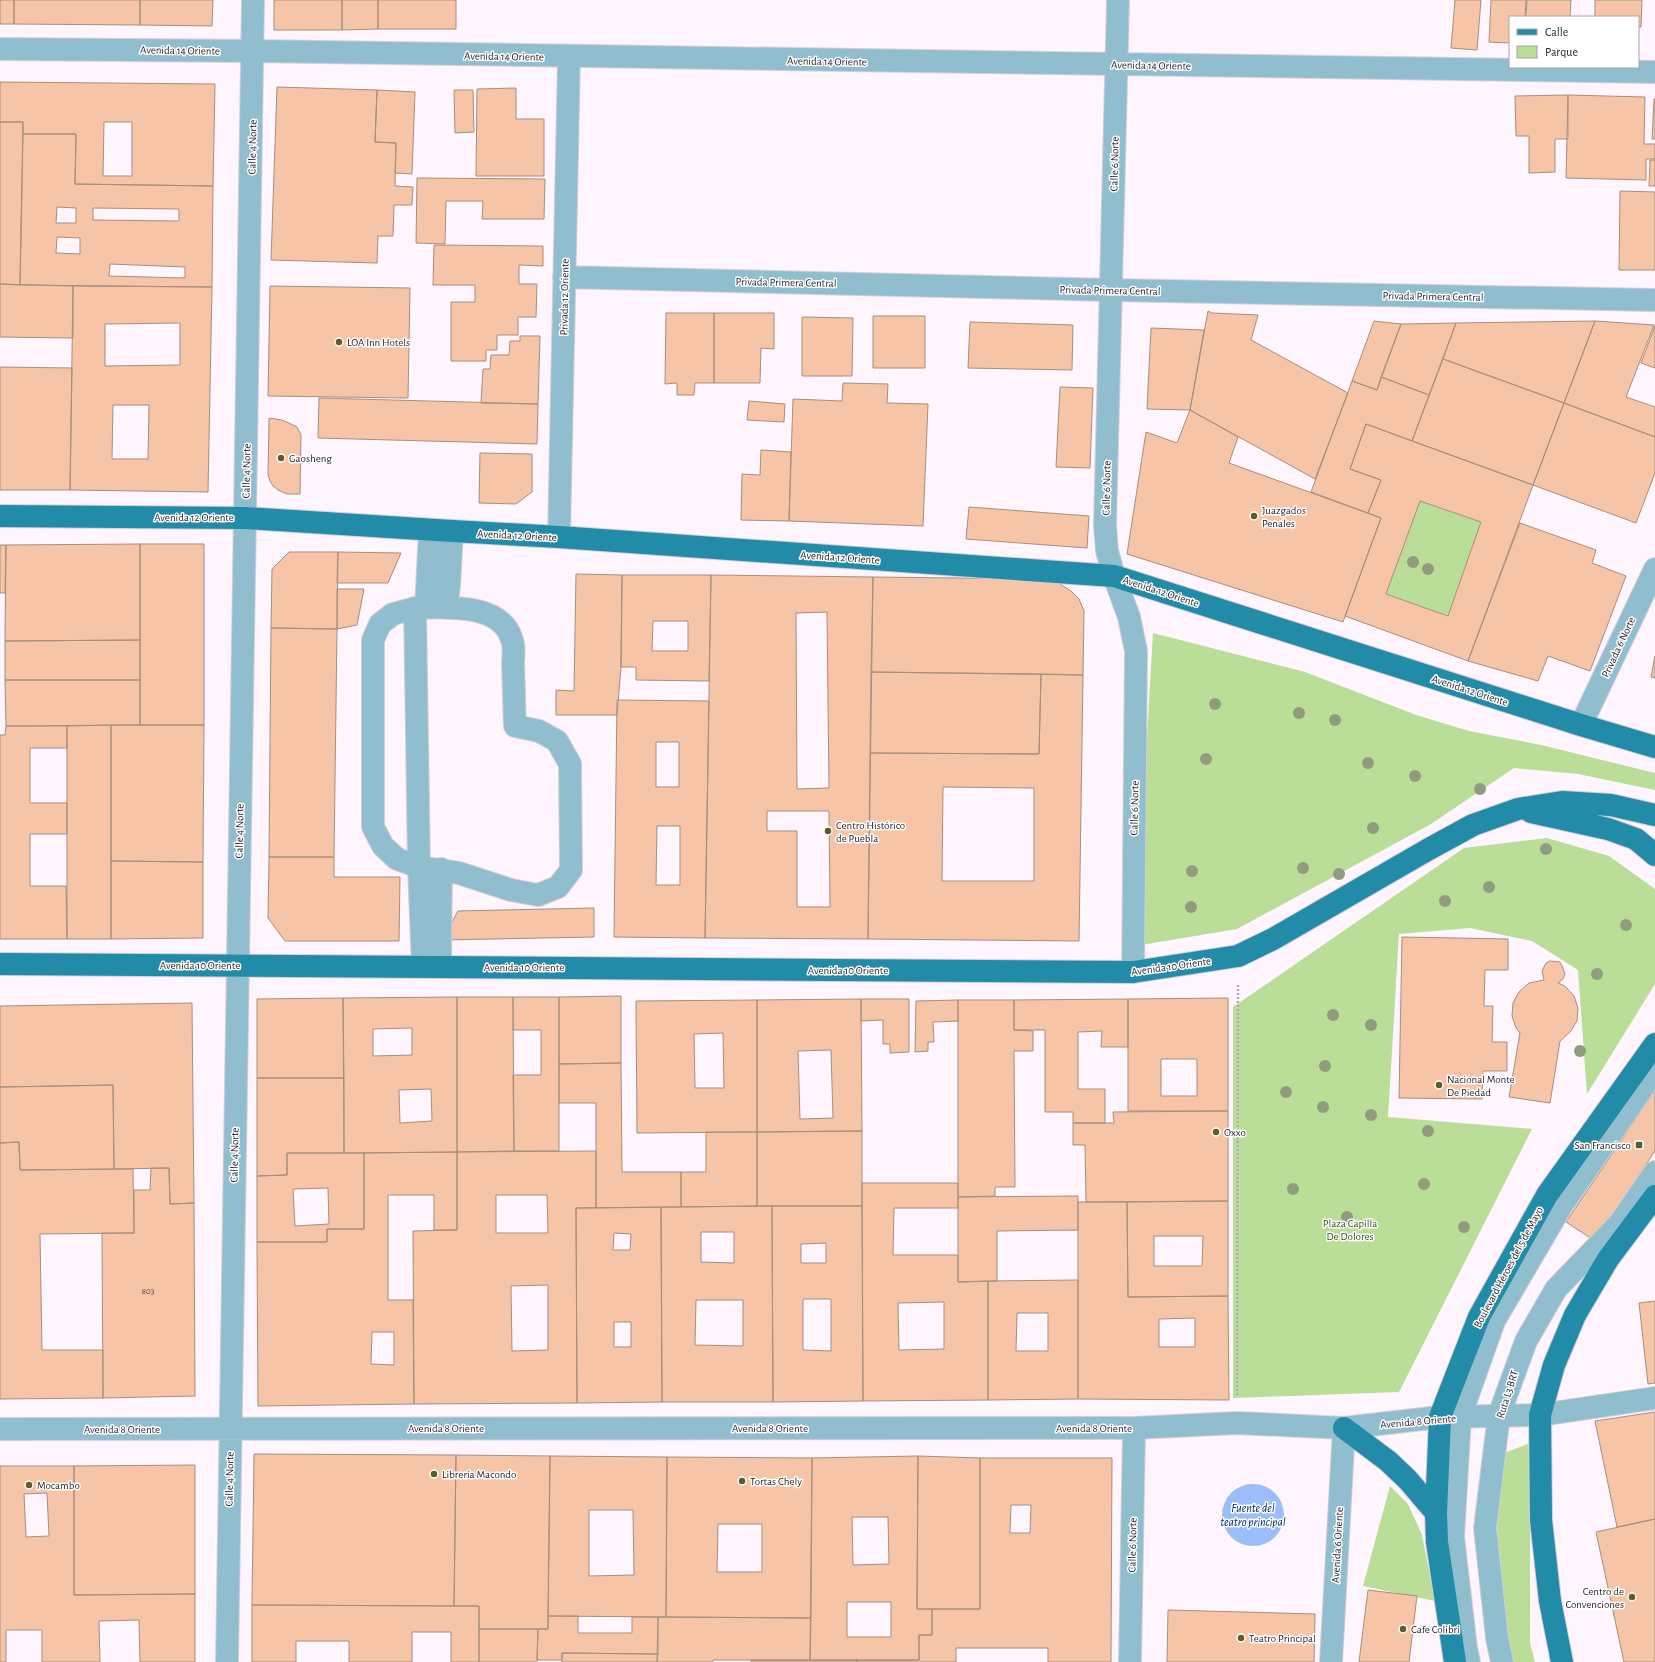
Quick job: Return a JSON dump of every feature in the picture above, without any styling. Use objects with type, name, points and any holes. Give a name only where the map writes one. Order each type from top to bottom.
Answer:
[{"type":"main road","name":"Avenida 12 Oriente","points":[[0,516],[245,518],[559,537],[1114,576],[1581,726],[1655,747]]},
{"type":"main road","name":"Avenida 10 Oriente","points":[[0,964],[1133,972],[1238,956],[1273,939],[1423,852],[1467,829],[1518,809],[1562,802],[1611,805],[1655,815]]},
{"type":"main road","points":[[1518,809],[1608,828],[1636,839],[1655,855]]},
{"type":"main road","name":"Boulevard Héroes del 5 de Mayo","points":[[1455,1662],[1437,1542],[1436,1513],[1450,1417],[1479,1317],[1547,1195],[1655,1044]]},
{"type":"main road","points":[[1562,1662],[1550,1601],[1541,1520],[1540,1415],[1554,1365],[1575,1315],[1608,1259],[1655,1196]]},
{"type":"main road","points":[[1344,1428],[1388,1461],[1408,1480],[1436,1513]]},
{"type":"street","name":"Calle 4 Norte","points":[[227,1662],[253,0]]},
{"type":"street","name":"Calle 6 Norte","points":[[1118,0],[1105,525],[1107,551],[1114,576],[1129,617],[1136,651],[1133,972]]},
{"type":"street","name":"Avenida 14 Oriente","points":[[0,49],[253,51],[569,57],[1655,72]]},
{"type":"street","name":"Privada 12 Oriente","points":[[559,537],[569,57]]},
{"type":"street","name":"Privada Primera Central","points":[[564,277],[1111,290],[1655,300]]},
{"type":"street","points":[[430,530],[429,608],[419,867],[432,966]]},
{"type":"street","points":[[429,608],[449,586],[452,531]]},
{"type":"street","name":"Privada 6 Norte","points":[[1581,726],[1655,569]]},
{"type":"street","points":[[429,608],[477,610],[490,615],[506,627],[513,641],[515,726],[539,731],[557,741],[570,764],[571,870],[558,887],[538,895],[511,890],[459,872],[419,867],[397,858],[383,846],[373,827],[373,640],[380,624],[393,614],[429,608]]},
{"type":"street","points":[[432,966],[441,869]]},
{"type":"street","points":[[1469,1662],[1453,1537],[1450,1417],[1494,1321],[1562,1205],[1655,1070]]},
{"type":"street","name":"Ruta L3 BRT","points":[[1502,1662],[1497,1638],[1486,1528],[1499,1415],[1526,1341],[1556,1289],[1619,1224],[1655,1172]]},
{"type":"street","name":"Avenida 8 Oriente","points":[[0,1429],[1134,1428],[1237,1423],[1344,1428],[1450,1417],[1540,1415],[1655,1398]]},
{"type":"street","name":"Calle 6 Norte","points":[[1130,1662],[1134,1428]]},
{"type":"street","name":"Avenida 6 Oriente","points":[[1331,1662],[1344,1428]]},
{"type":"path","points":[[1237,1423],[1238,956]]},
{"type":"green space","points":[[1420,501],[1481,522],[1448,616],[1386,594]]},
{"type":"green space","points":[[1153,633],[1305,672],[1416,715],[1469,731],[1541,745],[1655,773],[1655,790],[1578,774],[1514,768],[1431,824],[1237,929],[1135,946]]},
{"type":"green space","name":"Plaza Capilla De Dolores","points":[[1547,838],[1609,856],[1655,889],[1655,984],[1587,1094],[1578,970],[1532,941],[1470,928],[1399,934],[1388,1117],[1532,1129],[1399,1392],[1233,1398],[1233,1007],[1464,848]]},
{"type":"green space","points":[[1528,1444],[1537,1454],[1530,1532],[1530,1643],[1535,1662],[1513,1662],[1506,1634],[1490,1524],[1496,1456]]},
{"type":"green space","points":[[1390,1486],[1408,1504],[1422,1535],[1435,1601],[1363,1586]]},
{"type":"water","name":"Fuente del teatro principal","points":[[1247,1484],[1259,1484],[1275,1493],[1282,1503],[1284,1515],[1282,1527],[1275,1537],[1259,1546],[1247,1546],[1236,1541],[1227,1532],[1222,1521],[1222,1509],[1227,1498],[1236,1489]]},
{"type":"building","points":[[0,0],[14,0],[14,24],[0,24]]},
{"type":"building","points":[[14,0],[140,0],[140,25],[14,24]]},
{"type":"building","points":[[140,0],[213,0],[212,26],[140,25]]},
{"type":"building","points":[[274,0],[342,0],[342,30],[274,30]]},
{"type":"building","points":[[342,0],[378,0],[378,29],[342,30]]},
{"type":"building","points":[[378,0],[456,0],[456,29],[378,29]]},
{"type":"building","points":[[1455,0],[1481,0],[1477,50],[1451,48]]},
{"type":"building","points":[[1491,0],[1526,0],[1525,16],[1509,16],[1509,43],[1489,42]]},
{"type":"building","points":[[1527,0],[1571,0],[1570,16],[1526,16]]},
{"type":"building","points":[[1595,0],[1642,0],[1641,27],[1639,27],[1639,16],[1595,16]]},
{"type":"building","points":[[0,82],[215,84],[213,186],[75,184],[76,134],[23,134],[23,122],[0,122]],"holes":[[[104,122],[132,122],[132,176],[103,176]]]},
{"type":"building","points":[[277,87],[377,90],[375,142],[396,143],[395,186],[413,187],[412,205],[394,205],[393,236],[378,236],[377,263],[271,260]]},
{"type":"building","points":[[516,88],[516,119],[544,119],[544,176],[476,176],[477,89]]},
{"type":"building","points":[[377,90],[415,92],[412,174],[395,173],[396,143],[375,142]]},
{"type":"building","points":[[454,90],[473,90],[474,132],[455,133]]},
{"type":"building","points":[[1568,95],[1645,97],[1644,144],[1655,144],[1655,159],[1646,159],[1646,180],[1566,178]]},
{"type":"building","points":[[1568,95],[1568,139],[1555,139],[1555,172],[1529,173],[1529,136],[1516,136],[1515,96]]},
{"type":"building","points":[[1654,99],[1655,139],[1652,139]]},
{"type":"building","points":[[0,122],[23,122],[20,285],[0,284]]},
{"type":"building","points":[[23,134],[76,134],[75,184],[213,186],[212,287],[20,285]],"holes":[[[57,207],[76,208],[76,223],[56,223]],[[93,208],[179,209],[179,221],[93,220]],[[57,237],[80,238],[80,254],[56,253]],[[110,264],[185,267],[185,278],[109,276]]]},
{"type":"building","points":[[1650,160],[1655,160],[1655,186],[1649,186]]},
{"type":"building","points":[[417,178],[545,179],[544,219],[482,219],[483,201],[446,201],[445,244],[416,243]]},
{"type":"building","points":[[1620,191],[1655,192],[1655,270],[1619,270]]},
{"type":"building","points":[[434,245],[543,246],[543,266],[519,265],[519,284],[537,284],[536,317],[518,317],[518,335],[497,335],[497,350],[486,350],[486,361],[451,361],[451,302],[475,302],[475,285],[433,285]]},
{"type":"building","points":[[0,284],[73,286],[73,338],[0,337]]},
{"type":"building","points":[[73,286],[212,287],[208,492],[70,490]],"holes":[[[180,323],[180,365],[105,366],[105,324]],[[113,405],[149,405],[148,459],[112,459]]]},
{"type":"building","name":"LOA Inn Hotels","points":[[270,286],[410,288],[408,398],[268,396]]},
{"type":"building","points":[[1208,311],[1212,313],[1258,315],[1251,340],[1348,393],[1315,479],[1190,410]]},
{"type":"building","points":[[666,313],[714,313],[714,383],[695,383],[694,395],[677,395],[677,383],[665,384]]},
{"type":"building","points":[[714,313],[774,313],[774,349],[761,348],[760,383],[714,383]]},
{"type":"building","points":[[873,316],[925,316],[925,368],[873,368]]},
{"type":"building","points":[[802,317],[853,318],[852,376],[802,376]]},
{"type":"building","points":[[1374,321],[1401,324],[1377,390],[1352,381]]},
{"type":"building","points":[[1595,321],[1564,403],[1443,359],[1456,323]]},
{"type":"building","points":[[1595,321],[1654,325],[1626,397],[1655,407],[1655,437],[1564,403]]},
{"type":"building","points":[[970,322],[1073,325],[1072,370],[968,368]]},
{"type":"building","points":[[1456,323],[1429,395],[1381,377],[1401,324]]},
{"type":"building","points":[[1655,326],[1655,368],[1641,363]]},
{"type":"building","points":[[1151,328],[1204,330],[1190,410],[1147,409]]},
{"type":"building","points":[[520,336],[540,336],[538,404],[481,403],[483,369],[490,369],[491,355],[509,355],[510,341],[520,341]]},
{"type":"building","points":[[1443,359],[1564,403],[1533,485],[1412,441]]},
{"type":"building","points":[[0,367],[72,368],[70,490],[0,490]]},
{"type":"building","points":[[1381,377],[1429,395],[1412,441],[1366,424],[1350,469],[1381,480],[1368,513],[1311,492],[1352,381],[1377,390]]},
{"type":"building","points":[[843,383],[888,384],[887,403],[928,404],[923,526],[789,521],[793,399],[842,401]]},
{"type":"building","points":[[1060,387],[1093,388],[1090,468],[1056,467]]},
{"type":"building","points":[[319,398],[538,404],[537,444],[318,438]]},
{"type":"building","points":[[749,401],[785,404],[784,422],[747,420]]},
{"type":"building","points":[[1564,403],[1655,437],[1655,473],[1636,523],[1533,485]]},
{"type":"building","name":"Juazgados Penales","points":[[1190,410],[1238,437],[1229,463],[1381,518],[1343,622],[1127,554],[1146,432],[1177,443]]},
{"type":"building","points":[[269,418],[282,420],[297,427],[301,435],[300,494],[287,494],[278,490],[270,481],[268,475]]},
{"type":"building","points":[[1366,424],[1533,485],[1468,661],[1345,616],[1381,518],[1368,513],[1381,480],[1350,469]],"holes":[[[1420,501],[1481,522],[1448,616],[1386,594]]]},
{"type":"building","points":[[761,450],[791,452],[789,521],[741,520],[742,474],[760,475]]},
{"type":"building","points":[[480,453],[532,454],[532,492],[516,504],[479,503]]},
{"type":"building","points":[[969,507],[1089,516],[1087,548],[966,539]]},
{"type":"building","points":[[1520,523],[1596,550],[1592,563],[1626,576],[1590,671],[1548,656],[1538,681],[1468,661]]},
{"type":"building","points":[[140,544],[140,640],[5,641],[6,545]]},
{"type":"building","points":[[140,544],[204,544],[204,725],[140,725]]},
{"type":"building","points":[[0,545],[6,545],[5,593],[0,593]]},
{"type":"building","points":[[289,552],[338,552],[337,629],[271,628],[272,569]]},
{"type":"building","points":[[338,552],[401,553],[388,583],[337,583]]},
{"type":"building","points":[[576,574],[622,575],[621,667],[617,715],[556,715],[556,690],[574,691]]},
{"type":"building","points":[[622,575],[711,575],[709,681],[636,680],[636,667],[621,667]],"holes":[[[653,621],[688,621],[688,651],[652,651]]]},
{"type":"building","points":[[711,575],[873,577],[868,939],[705,938]],"holes":[[[827,612],[829,788],[797,789],[796,613]],[[767,811],[829,811],[830,907],[797,907],[797,831],[767,831]]]},
{"type":"building","points":[[873,577],[1046,579],[1060,584],[1071,591],[1079,599],[1084,611],[1083,675],[871,672]]},
{"type":"building","points":[[337,589],[364,589],[357,625],[337,629]]},
{"type":"building","points":[[271,628],[337,629],[334,857],[269,857]]},
{"type":"building","points":[[140,640],[140,680],[5,680],[5,641]]},
{"type":"building","points":[[1655,656],[1655,678],[1651,677]]},
{"type":"building","points":[[871,672],[1041,674],[1039,754],[870,753]]},
{"type":"building","points":[[1041,674],[1083,675],[1079,941],[868,939],[870,753],[1039,754]],"holes":[[[943,787],[1034,788],[1034,881],[942,881]]]},
{"type":"building","points":[[5,680],[140,680],[140,725],[6,726]]},
{"type":"building","points":[[617,700],[709,701],[705,938],[614,937]],"holes":[[[656,742],[679,742],[679,787],[656,787]],[[657,826],[680,826],[680,885],[656,885]]]},
{"type":"building","points":[[111,725],[111,939],[67,939],[67,726]]},
{"type":"building","points":[[111,725],[204,725],[203,862],[111,861]]},
{"type":"building","points":[[6,726],[67,726],[67,748],[30,748],[30,803],[67,803],[67,834],[30,834],[30,886],[66,886],[67,939],[0,939],[0,735],[5,735]]},
{"type":"building","points":[[269,857],[334,857],[334,877],[400,877],[399,941],[285,941],[268,918]]},
{"type":"building","points":[[111,861],[203,862],[203,938],[111,939]]},
{"type":"building","points":[[594,908],[594,937],[442,940],[458,911]]},
{"type":"building","points":[[1402,937],[1508,939],[1508,970],[1485,970],[1484,1006],[1493,1006],[1492,1042],[1507,1042],[1507,1071],[1483,1071],[1482,1099],[1399,1098]]},
{"type":"building","points":[[1550,961],[1560,962],[1562,966],[1565,974],[1563,979],[1558,983],[1565,986],[1574,996],[1578,1008],[1577,1021],[1570,1032],[1560,1041],[1550,1103],[1509,1097],[1520,1033],[1516,1028],[1512,1016],[1513,1003],[1519,992],[1529,983],[1544,980],[1542,971],[1546,963]]},
{"type":"building","points":[[621,996],[621,1063],[559,1064],[559,997]]},
{"type":"building","points":[[457,997],[457,1152],[344,1153],[343,998]],"holes":[[[412,1028],[412,1055],[373,1056],[373,1029]],[[431,1089],[432,1121],[400,1123],[399,1090]]]},
{"type":"building","points":[[457,997],[513,997],[514,1151],[457,1152]]},
{"type":"building","points":[[513,997],[559,997],[559,1151],[514,1151],[513,1075],[541,1075],[541,1030],[513,1030]]},
{"type":"building","points":[[343,998],[344,1078],[257,1078],[257,999]]},
{"type":"building","points":[[1228,998],[1228,1111],[1128,1111],[1128,999]],"holes":[[[1161,1059],[1197,1059],[1197,1096],[1161,1096]]]},
{"type":"building","points":[[861,999],[862,1131],[757,1132],[757,1000]],"holes":[[[831,1050],[833,1118],[800,1119],[798,1051]]]},
{"type":"building","points":[[861,999],[909,999],[909,1052],[890,1053],[890,1044],[883,1044],[883,1020],[861,1021]]},
{"type":"building","points":[[1128,999],[1128,1047],[1101,1047],[1102,1031],[1078,1032],[1078,1089],[1105,1089],[1105,1123],[1073,1123],[1073,1112],[1045,1112],[1045,1030],[1014,1030],[1014,1000]]},
{"type":"building","points":[[757,1000],[757,1132],[637,1133],[636,1001]],"holes":[[[723,1033],[724,1088],[695,1088],[694,1034]]]},
{"type":"building","points":[[958,1000],[958,1021],[933,1022],[934,1042],[928,1042],[928,1051],[915,1052],[916,1001]]},
{"type":"building","points":[[958,1000],[1014,1000],[1014,1030],[1033,1031],[1033,1051],[1014,1051],[1015,1187],[995,1187],[995,1196],[958,1197]]},
{"type":"building","points":[[192,1003],[194,1203],[170,1204],[169,1168],[114,1169],[113,1085],[0,1087],[0,1006]]},
{"type":"building","points":[[621,1063],[622,1172],[681,1172],[681,1207],[596,1208],[596,1103],[559,1103],[559,1064]]},
{"type":"building","points":[[257,1078],[344,1078],[344,1153],[287,1153],[287,1175],[257,1176]]},
{"type":"building","points":[[113,1085],[114,1169],[20,1170],[19,1142],[0,1143],[0,1087]]},
{"type":"building","points":[[1655,1090],[1655,1151],[1595,1241],[1566,1222]]},
{"type":"building","points":[[1228,1111],[1228,1201],[1086,1202],[1085,1145],[1073,1145],[1073,1123],[1114,1123],[1113,1112]]},
{"type":"building","points":[[862,1131],[862,1206],[757,1206],[757,1132]]},
{"type":"building","points":[[706,1132],[757,1132],[757,1206],[681,1207],[681,1172],[706,1172]]},
{"type":"building","points":[[19,1142],[20,1170],[133,1169],[134,1233],[40,1234],[42,1350],[103,1350],[103,1398],[0,1399],[0,1143]]},
{"type":"building","points":[[596,1151],[596,1208],[576,1208],[577,1403],[414,1404],[413,1231],[457,1230],[457,1152]],"holes":[[[496,1195],[547,1195],[548,1233],[496,1233]],[[548,1285],[548,1350],[512,1351],[511,1286]]]},
{"type":"building","points":[[457,1152],[457,1230],[434,1230],[434,1195],[388,1195],[388,1300],[413,1300],[414,1404],[258,1406],[257,1242],[327,1242],[327,1229],[364,1229],[364,1153]],"holes":[[[372,1332],[394,1332],[394,1365],[371,1364]]]},
{"type":"building","points":[[287,1153],[364,1153],[364,1229],[327,1229],[327,1242],[257,1242],[257,1176],[287,1175]],"holes":[[[328,1188],[329,1224],[295,1226],[293,1189]]]},
{"type":"building","points":[[151,1168],[169,1168],[170,1204],[194,1203],[195,1396],[103,1398],[102,1233],[134,1233],[134,1190],[150,1190]]},
{"type":"building","points":[[862,1183],[958,1183],[958,1208],[894,1208],[893,1255],[958,1255],[958,1282],[988,1281],[988,1400],[863,1401]],"holes":[[[944,1302],[944,1349],[899,1350],[898,1303]]]},
{"type":"building","points":[[1078,1196],[1078,1230],[997,1231],[997,1281],[958,1282],[958,1197]]},
{"type":"building","points":[[1228,1201],[1228,1296],[1128,1297],[1127,1202]],"holes":[[[1154,1236],[1203,1236],[1202,1266],[1154,1266]]]},
{"type":"building","points":[[1078,1202],[1127,1202],[1128,1297],[1228,1296],[1229,1400],[1078,1399]],"holes":[[[1195,1318],[1195,1347],[1159,1347],[1159,1319]]]},
{"type":"building","points":[[772,1206],[862,1206],[863,1401],[773,1402]],"holes":[[[826,1243],[826,1263],[801,1263],[801,1244]],[[803,1299],[831,1299],[831,1351],[803,1350]]]},
{"type":"building","points":[[772,1206],[773,1402],[662,1402],[661,1207]],"holes":[[[701,1232],[734,1232],[734,1263],[701,1262]],[[696,1300],[743,1300],[743,1346],[695,1345]]]},
{"type":"building","points":[[661,1207],[662,1402],[577,1403],[576,1208]],"holes":[[[614,1233],[631,1234],[630,1250],[613,1250]],[[614,1322],[631,1322],[631,1347],[614,1347]]]},
{"type":"building","points":[[1078,1280],[1078,1399],[988,1400],[988,1281]],"holes":[[[1017,1313],[1048,1313],[1048,1351],[1016,1351]]]},
{"type":"building","points":[[1655,1301],[1655,1383],[1648,1384],[1639,1303]]},
{"type":"building","points":[[1655,1412],[1655,1519],[1617,1527],[1595,1421]]},
{"type":"building","points":[[254,1454],[456,1455],[454,1606],[252,1605]]},
{"type":"building","points":[[456,1455],[550,1456],[548,1629],[479,1629],[479,1606],[454,1606]]},
{"type":"building","points":[[550,1456],[667,1457],[666,1617],[548,1616]],"holes":[[[589,1510],[633,1510],[634,1575],[589,1576]]]},
{"type":"building","points":[[918,1456],[917,1609],[932,1609],[932,1635],[919,1635],[919,1660],[810,1660],[812,1458]],"holes":[[[852,1517],[888,1517],[889,1564],[853,1565]],[[847,1602],[891,1602],[891,1637],[847,1637]]]},
{"type":"building","points":[[918,1456],[980,1458],[980,1609],[917,1609]]},
{"type":"building","points":[[667,1457],[812,1458],[811,1618],[666,1617]],"holes":[[[718,1524],[762,1524],[762,1572],[717,1572]]]},
{"type":"building","points":[[980,1458],[1112,1458],[1111,1662],[1048,1662],[1048,1648],[956,1648],[956,1662],[857,1662],[857,1660],[919,1660],[919,1635],[932,1635],[932,1609],[980,1609]],"holes":[[[1011,1505],[1031,1505],[1030,1533],[1010,1533]]]},
{"type":"building","points":[[195,1465],[195,1594],[74,1595],[74,1466]]},
{"type":"building","points":[[0,1466],[74,1466],[74,1595],[195,1594],[195,1662],[140,1662],[139,1620],[99,1621],[100,1662],[42,1662],[42,1630],[6,1630],[6,1662],[0,1662]],"holes":[[[47,1493],[49,1536],[26,1537],[24,1494]]]},
{"type":"building","name":"Centro de Convenciones","points":[[1655,1519],[1655,1662],[1624,1662],[1596,1532]]},
{"type":"building","points":[[1368,1590],[1417,1596],[1409,1662],[1359,1662]]},
{"type":"building","points":[[252,1605],[479,1606],[479,1662],[451,1662],[451,1632],[412,1632],[412,1662],[349,1662],[349,1641],[296,1641],[296,1662],[252,1662]]},
{"type":"building","name":"Teatro Principal","points":[[1168,1610],[1315,1614],[1314,1662],[1167,1662]]},
{"type":"building","points":[[548,1616],[578,1616],[578,1633],[632,1633],[632,1617],[658,1617],[658,1654],[562,1653],[562,1660],[537,1660],[538,1629],[548,1629]]},
{"type":"building","points":[[658,1617],[811,1618],[810,1660],[713,1660],[713,1662],[657,1662]]},
{"type":"building","points":[[479,1629],[538,1629],[537,1662],[479,1662]]},
{"type":"building","points":[[562,1653],[658,1654],[657,1662],[562,1662]]},
{"type":"building","points":[[751,1660],[857,1660],[857,1662],[751,1662]]},
{"type":"place","name":"LOA Inn Hotels","points":[[339,342]]},
{"type":"place","name":"Gaosheng","points":[[281,458]]},
{"type":"place","name":"Juazgados Penales","points":[[1254,516]]},
{"type":"place","name":"Centro Histórico de Puebla","points":[[828,831]]},
{"type":"place","name":"Nacional Monte De Piedad","points":[[1439,1085]]},
{"type":"place","name":"Oxxo","points":[[1216,1132]]},
{"type":"place","name":"San Francisco","points":[[1639,1145]]},
{"type":"place","name":"Librería Macondo","points":[[434,1474]]},
{"type":"place","name":"Tortas Chely","points":[[742,1481]]},
{"type":"place","name":"Mocambo","points":[[29,1485]]},
{"type":"place","name":"Centro de Convenciones","points":[[1632,1597]]},
{"type":"place","name":"Cafe Colibri","points":[[1403,1629]]},
{"type":"place","name":"Teatro Principal","points":[[1241,1638]]}]
